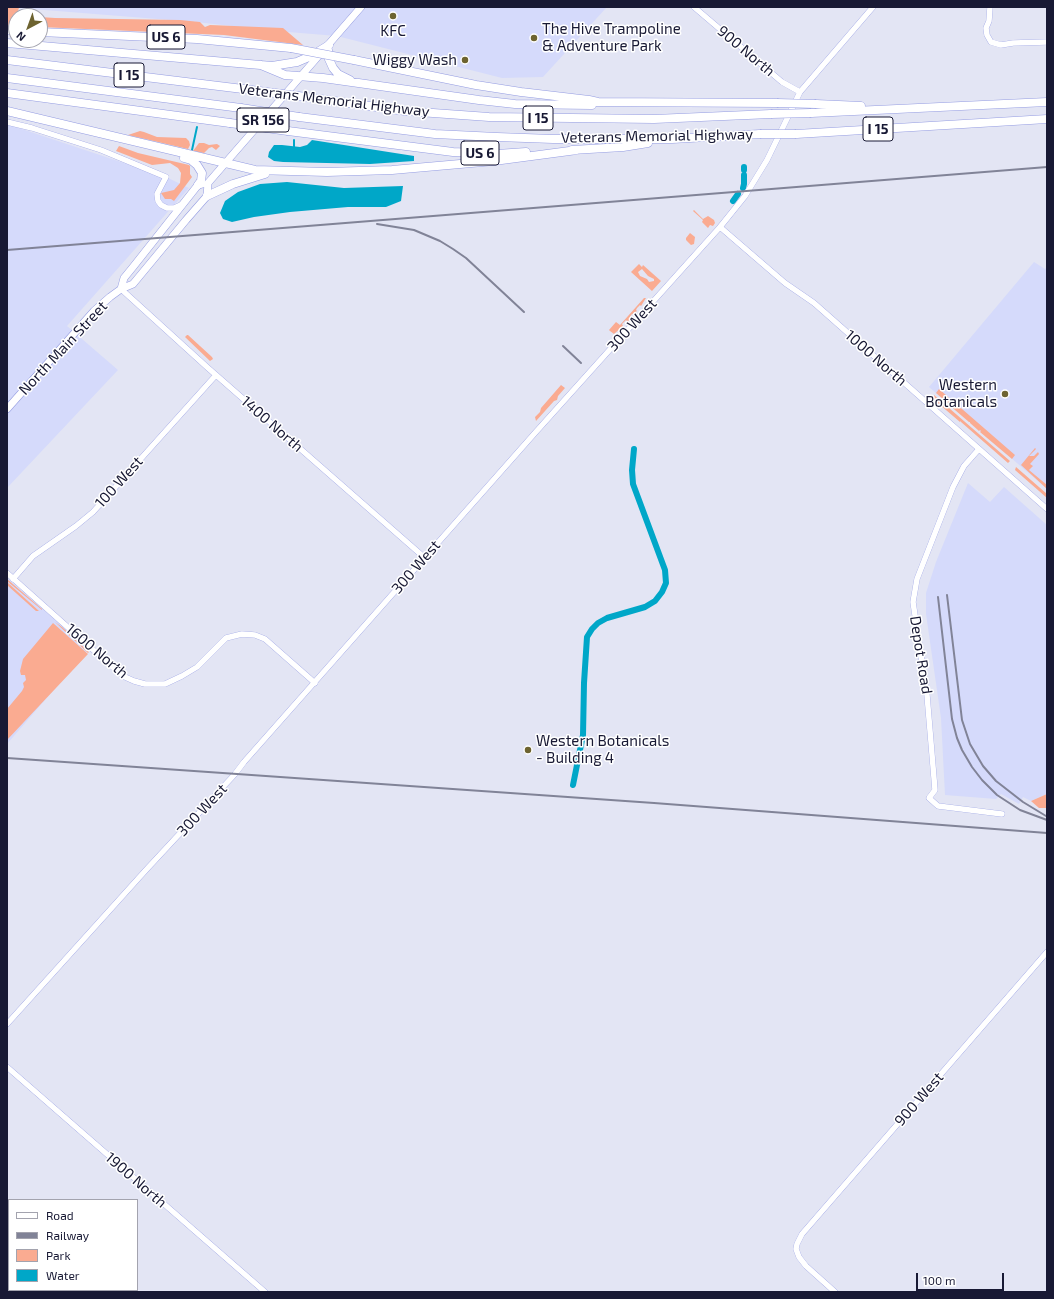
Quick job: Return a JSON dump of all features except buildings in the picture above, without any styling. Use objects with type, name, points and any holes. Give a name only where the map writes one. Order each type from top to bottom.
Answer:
[{"type":"highway","name":"US 6","points":[[48,32],[204,39],[291,48],[476,85],[598,102],[777,103],[906,108]]},
{"type":"highway","points":[[7,43],[261,65],[281,65],[293,63],[311,56],[329,45]]},
{"type":"highway","points":[[329,45],[328,57],[333,68],[345,78],[357,83]]},
{"type":"highway","name":"Veterans Memorial Highway","points":[[7,60],[306,97],[405,111],[489,117],[654,118],[811,113],[1047,102]]},
{"type":"highway","points":[[261,65],[286,75],[323,78],[515,104],[579,105],[598,102]]},
{"type":"highway","name":"Veterans Memorial Highway","points":[[7,78],[435,134],[497,137],[553,139],[672,139],[760,134],[796,134],[1047,119]]},
{"type":"highway","name":"US 6","points":[[7,93],[454,152],[497,154],[577,150],[623,147],[672,139]]},
{"type":"highway","points":[[7,111],[249,170],[327,172],[392,170],[494,162],[577,150]]},
{"type":"highway","points":[[163,149],[191,160],[197,164],[202,173],[202,177],[198,185]]},
{"type":"highway","points":[[208,196],[233,184],[257,176],[280,171]]},
{"type":"main road","name":"SR 156","points":[[225,163],[361,7]]},
{"type":"main road","points":[[198,185],[208,183],[225,163]]},
{"type":"main road","points":[[208,183],[208,196]]},
{"type":"main road","name":"North Main Street","points":[[122,289],[124,278],[198,185]]},
{"type":"main road","name":"North Main Street","points":[[7,409],[88,317],[110,297],[133,284],[208,196]]},
{"type":"street","name":"900 North","points":[[694,7],[782,82],[800,92]]},
{"type":"street","points":[[700,12],[704,7]]},
{"type":"street","name":"300 West","points":[[7,1024],[235,774],[244,762],[720,227],[745,196],[767,160],[800,92],[873,7]]},
{"type":"street","points":[[990,7],[989,21],[986,28],[987,35],[991,42],[1001,45],[1047,42]]},
{"type":"street","points":[[7,122],[32,128],[101,150],[166,177],[157,194],[159,203],[164,207],[170,208],[174,208],[184,203]]},
{"type":"street","name":"1000 North","points":[[720,227],[785,283],[814,303],[1047,509]]},
{"type":"street","name":"1400 North","points":[[122,289],[216,375],[425,558]]},
{"type":"street","name":"100 West","points":[[14,579],[33,556],[76,526],[93,512],[216,375]]},
{"type":"street","name":"Depot Road","points":[[979,449],[964,466],[953,487],[917,579],[913,602],[927,695],[935,790],[930,798],[938,806],[1002,814]]},
{"type":"street","name":"1600 North","points":[[7,573],[109,664],[125,677],[134,681],[145,684],[166,684],[197,667],[226,638],[242,634],[254,634],[265,639],[315,683]]},
{"type":"street","name":"900 West","points":[[834,1292],[801,1262],[796,1249],[799,1239],[806,1229],[1047,952]]},
{"type":"street","name":"1900 North","points":[[7,1067],[265,1292]]},
{"type":"shaded area","points":[[18,7],[607,7],[543,77],[502,78],[337,36],[196,22],[48,10],[48,8]]},
{"type":"shaded area","points":[[7,124],[166,177],[189,188],[67,326],[118,370],[7,488]]},
{"type":"shaded area","points":[[1034,262],[1045,269],[1047,267],[1047,489],[929,387]]},
{"type":"shaded area","points":[[968,483],[990,502],[1004,487],[1047,525],[1047,794],[1031,801],[1023,797],[1019,804],[1001,794],[996,799],[945,795],[941,718],[926,614],[926,593],[936,562]]},
{"type":"shaded area","points":[[7,578],[89,649],[7,744]]},
{"type":"green space","points":[[7,7],[18,7],[19,8],[8,8],[7,26]]},
{"type":"green space","points":[[48,18],[180,20],[200,22],[205,27],[210,25],[283,28],[303,45],[224,35],[48,27]]},
{"type":"green space","points":[[140,131],[157,137],[186,138],[190,145],[188,149],[128,135]]},
{"type":"green space","points":[[199,143],[209,145],[217,144],[220,146],[216,150],[212,147],[209,148],[204,153],[193,151]]},
{"type":"green space","points":[[119,146],[138,153],[189,165],[190,174],[192,177],[174,201],[171,199],[165,199],[161,193],[174,190],[180,183],[181,173],[178,168],[170,163],[152,165],[116,151]]},
{"type":"green space","points":[[694,210],[703,219],[708,216],[714,220],[715,223],[713,226],[710,225],[708,228],[702,222],[703,220],[693,211]]},
{"type":"green space","points":[[690,233],[695,237],[694,244],[691,245],[686,240]]},
{"type":"green space","points":[[639,264],[642,267],[643,265],[661,281],[652,291],[631,272]],"holes":[[[642,269],[648,276],[654,279],[654,281],[649,282],[647,279],[640,276],[638,272]]]},
{"type":"green space","points":[[644,298],[646,298],[641,306],[640,305],[637,308],[637,311],[631,315],[628,322],[626,320],[622,324],[623,326],[614,334],[609,330],[616,322],[620,325]]},
{"type":"green space","points":[[187,335],[213,359],[210,361],[185,337]]},
{"type":"green space","points":[[561,385],[565,388],[558,396],[557,400],[554,401],[536,421],[535,417],[540,412],[541,408]]},
{"type":"green space","points":[[939,389],[1015,455],[1012,459],[948,404],[949,403],[945,402],[947,399],[945,397],[943,399],[936,393]]},
{"type":"green space","points":[[934,395],[1010,461],[1008,463],[961,421],[960,422],[932,398]]},
{"type":"green space","points":[[1035,448],[1036,449],[1029,456],[1034,456],[1038,452],[1039,454],[1030,464],[1033,466],[1029,470],[1047,485],[1047,489],[1021,465]]},
{"type":"green space","points":[[1016,467],[1047,494],[1047,498],[1015,470]]},
{"type":"green space","points":[[7,579],[42,609],[42,610],[7,581]]},
{"type":"green space","points":[[7,582],[39,611],[36,611],[7,585]]},
{"type":"green space","points":[[55,622],[62,627],[89,652],[88,653]]},
{"type":"green space","points":[[53,623],[88,654],[7,740],[7,709],[22,691],[24,687],[23,683],[26,680],[25,675],[21,675],[20,671],[23,659]]},
{"type":"green space","points":[[1047,794],[1047,808],[1039,808],[1031,801]]},
{"type":"water","points":[[312,140],[414,156],[414,161],[370,164],[283,162],[274,161],[268,157],[269,152],[274,145],[300,147],[307,145]]},
{"type":"water","points":[[287,182],[344,188],[403,186],[401,201],[386,207],[348,207],[290,212],[232,222],[223,219],[220,213],[225,201],[238,192],[260,184]]},
{"type":"waterway","points":[[192,150],[197,127]]},
{"type":"waterway","points":[[294,140],[294,147]]},
{"type":"waterway","points":[[743,188],[744,175]]},
{"type":"waterway","points":[[733,201],[738,194]]},
{"type":"waterway","points":[[573,785],[583,735],[587,637],[598,623],[607,618],[645,607],[655,601],[662,592],[666,583],[665,570],[633,484],[632,470],[634,449]]},
{"type":"railway","points":[[7,250],[1047,167]]},
{"type":"railway","points":[[377,224],[414,230],[440,241],[466,258],[524,312]]},
{"type":"railway","points":[[563,346],[581,363]]},
{"type":"railway","points":[[947,595],[962,720],[970,744],[983,766],[996,781],[1023,802],[1046,816]]},
{"type":"railway","points":[[938,597],[952,719],[962,750],[982,780],[997,795],[1020,810],[1047,820]]},
{"type":"railway","points":[[7,758],[654,803],[1047,833]]},
{"type":"place","name":"KFC","points":[[393,16]]},
{"type":"place","name":"The Hive Trampoline & Adventure Park","points":[[534,38]]},
{"type":"place","name":"Wiggy Wash","points":[[465,60]]},
{"type":"place","name":"Western Botanicals","points":[[1005,394]]},
{"type":"place","name":"Western Botanicals - Building 4","points":[[528,750]]}]
